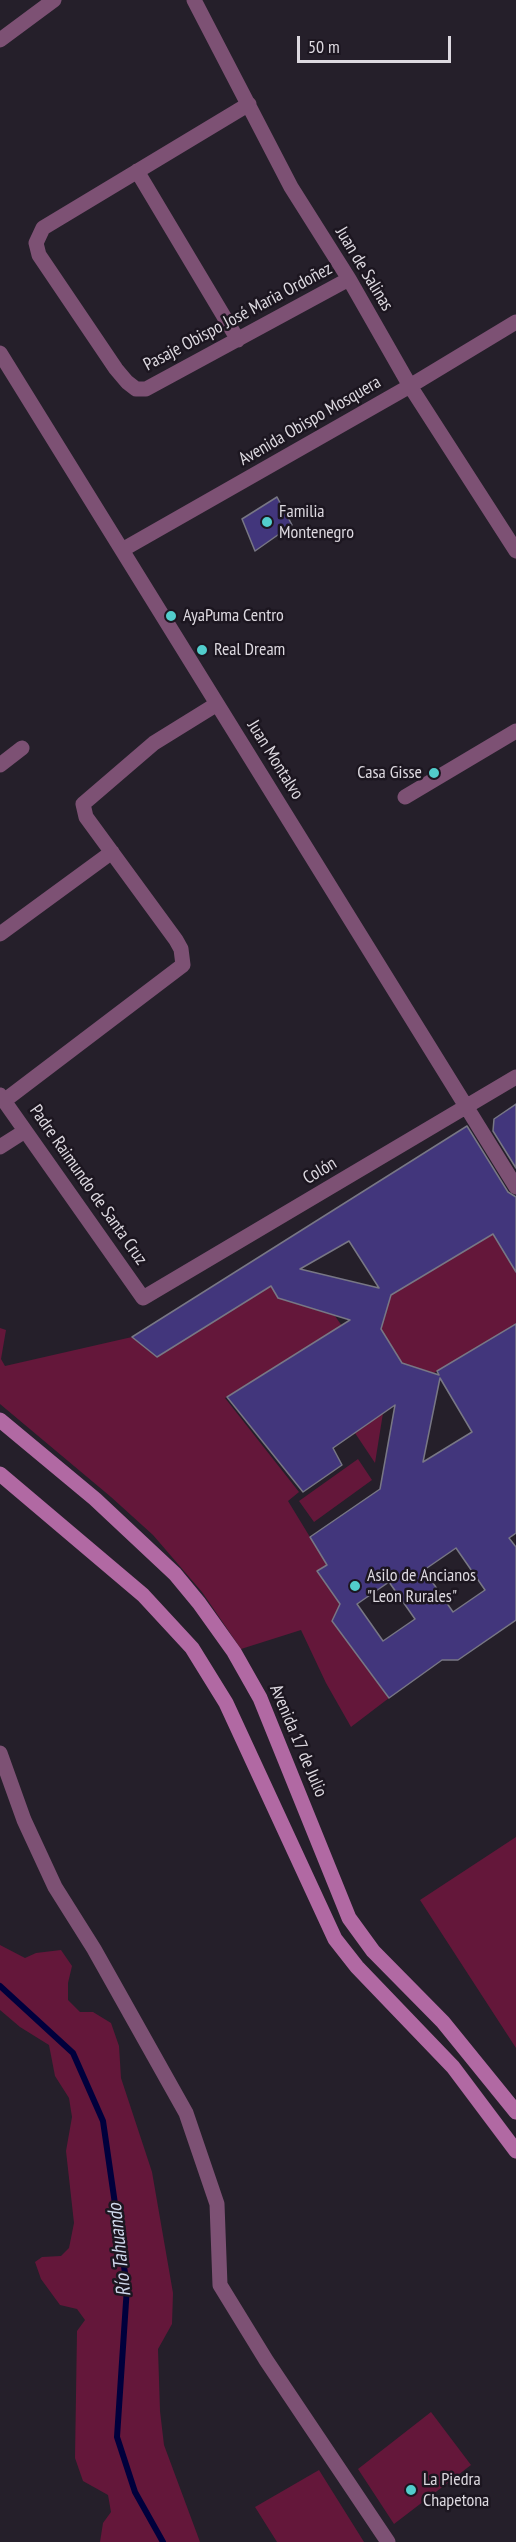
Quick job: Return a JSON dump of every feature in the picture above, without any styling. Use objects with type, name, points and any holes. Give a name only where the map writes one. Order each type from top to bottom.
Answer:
[{"type":"main road","name":"Avenida 17 de Julio","points":[[0,1420],[95,1498],[175,1574],[199,1603],[234,1652],[260,1698],[349,1918],[373,1951],[443,2022],[516,2112]]},
{"type":"main road","points":[[0,1474],[143,1595],[192,1648],[226,1703],[335,1939],[357,1967],[453,2067],[516,2151]]},
{"type":"street","points":[[0,40],[54,0]]},
{"type":"street","name":"Juan de Salinas","points":[[194,0],[291,187],[349,279],[410,386],[516,550]]},
{"type":"street","points":[[238,339],[136,171],[249,104]]},
{"type":"street","name":"Pasaje Obispo José Maria Ordoñez","points":[[136,171],[43,228],[36,243],[39,255],[127,382],[136,389],[146,389],[349,279]]},
{"type":"street","name":"Avenida Obispo Mosquera","points":[[122,550],[410,386],[516,322]]},
{"type":"street","name":"Juan Montalvo","points":[[0,353],[516,1187]]},
{"type":"street","points":[[2,1098],[183,965],[181,950],[176,940],[82,810],[83,804],[154,743],[217,704]]},
{"type":"street","points":[[405,798],[516,731]]},
{"type":"street","points":[[0,765],[22,748]]},
{"type":"street","points":[[0,934],[112,852]]},
{"type":"street","name":"Colón","points":[[144,1298],[516,1077]]},
{"type":"street","name":"Padre Raimundo de Santa Cruz","points":[[2,1098],[144,1298]]},
{"type":"street","points":[[0,1147],[25,1131]]},
{"type":"street","points":[[0,1753],[24,1820],[55,1887],[94,1949],[186,2113],[217,2204],[220,2284],[266,2360],[388,2542]]},
{"type":"shaded area","points":[[493,1234],[516,1272],[516,1324],[434,1373],[402,1363],[381,1329],[391,1295]]},
{"type":"shaded area","points":[[271,1286],[278,1298],[335,1316],[342,1326],[225,1398],[299,1492],[288,1501],[327,1565],[317,1571],[340,1604],[333,1622],[389,1698],[351,1727],[326,1683],[301,1630],[241,1649],[202,1592],[153,1535],[0,1404],[0,1328],[6,1330],[1,1359],[5,1366],[132,1337],[157,1357]]},
{"type":"shaded area","points":[[383,1413],[375,1463],[355,1433]]},
{"type":"shaded area","points":[[358,1459],[372,1480],[314,1522],[299,1501]]},
{"type":"shaded area","points":[[516,1837],[516,2048],[420,1900]]},
{"type":"shaded area","points":[[0,1945],[25,1958],[36,1953],[61,1950],[72,1966],[68,1983],[68,2000],[80,2012],[93,2012],[111,2023],[119,2046],[121,2078],[152,2172],[173,2293],[172,2324],[158,2349],[160,2411],[164,2445],[200,2542],[100,2542],[103,2523],[111,2512],[108,2495],[83,2481],[75,2458],[77,2331],[85,2320],[77,2309],[60,2305],[41,2279],[35,2262],[42,2257],[61,2256],[69,2248],[74,2223],[66,2151],[72,2117],[69,2098],[55,2076],[49,2045],[20,2027],[0,2010]]},
{"type":"shaded area","points":[[431,2412],[471,2465],[394,2524],[358,2469]]},
{"type":"shaded area","points":[[319,2470],[364,2542],[277,2542],[255,2507]]},
{"type":"building","name":"Familia Montenegro","points":[[277,497],[292,525],[255,551],[242,519]]},
{"type":"building","points":[[516,1104],[516,1168],[493,1131],[494,1119]]},
{"type":"building","points":[[467,1126],[508,1192],[516,1197],[516,1272],[493,1234],[391,1295],[381,1329],[402,1363],[439,1375],[437,1371],[516,1324],[516,1533],[509,1538],[516,1547],[516,1620],[458,1660],[442,1660],[389,1698],[332,1621],[340,1604],[317,1571],[327,1565],[310,1537],[380,1489],[395,1405],[333,1448],[342,1465],[303,1492],[227,1397],[350,1320],[278,1298],[271,1286],[157,1357],[132,1337]],"holes":[[[349,1241],[379,1288],[300,1269]],[[440,1378],[472,1432],[423,1462]],[[456,1548],[485,1590],[453,1612],[424,1570]],[[389,1582],[415,1619],[383,1641],[357,1604]]]},
{"type":"waterway","name":"Río Tahuando","points":[[0,1986],[73,2053],[103,2121],[127,2287],[117,2437],[135,2492],[163,2542]]},
{"type":"place","name":"Familia Montenegro","points":[[267,522]]},
{"type":"place","name":"AyaPuma Centro","points":[[171,616]]},
{"type":"place","name":"Real Dream","points":[[202,650]]},
{"type":"place","name":"Casa Gisse","points":[[434,773]]},
{"type":"place","name":"Asilo de Ancianos \"Leon Rurales\"","points":[[355,1586]]},
{"type":"place","name":"La Piedra Chapetona","points":[[411,2490]]}]
